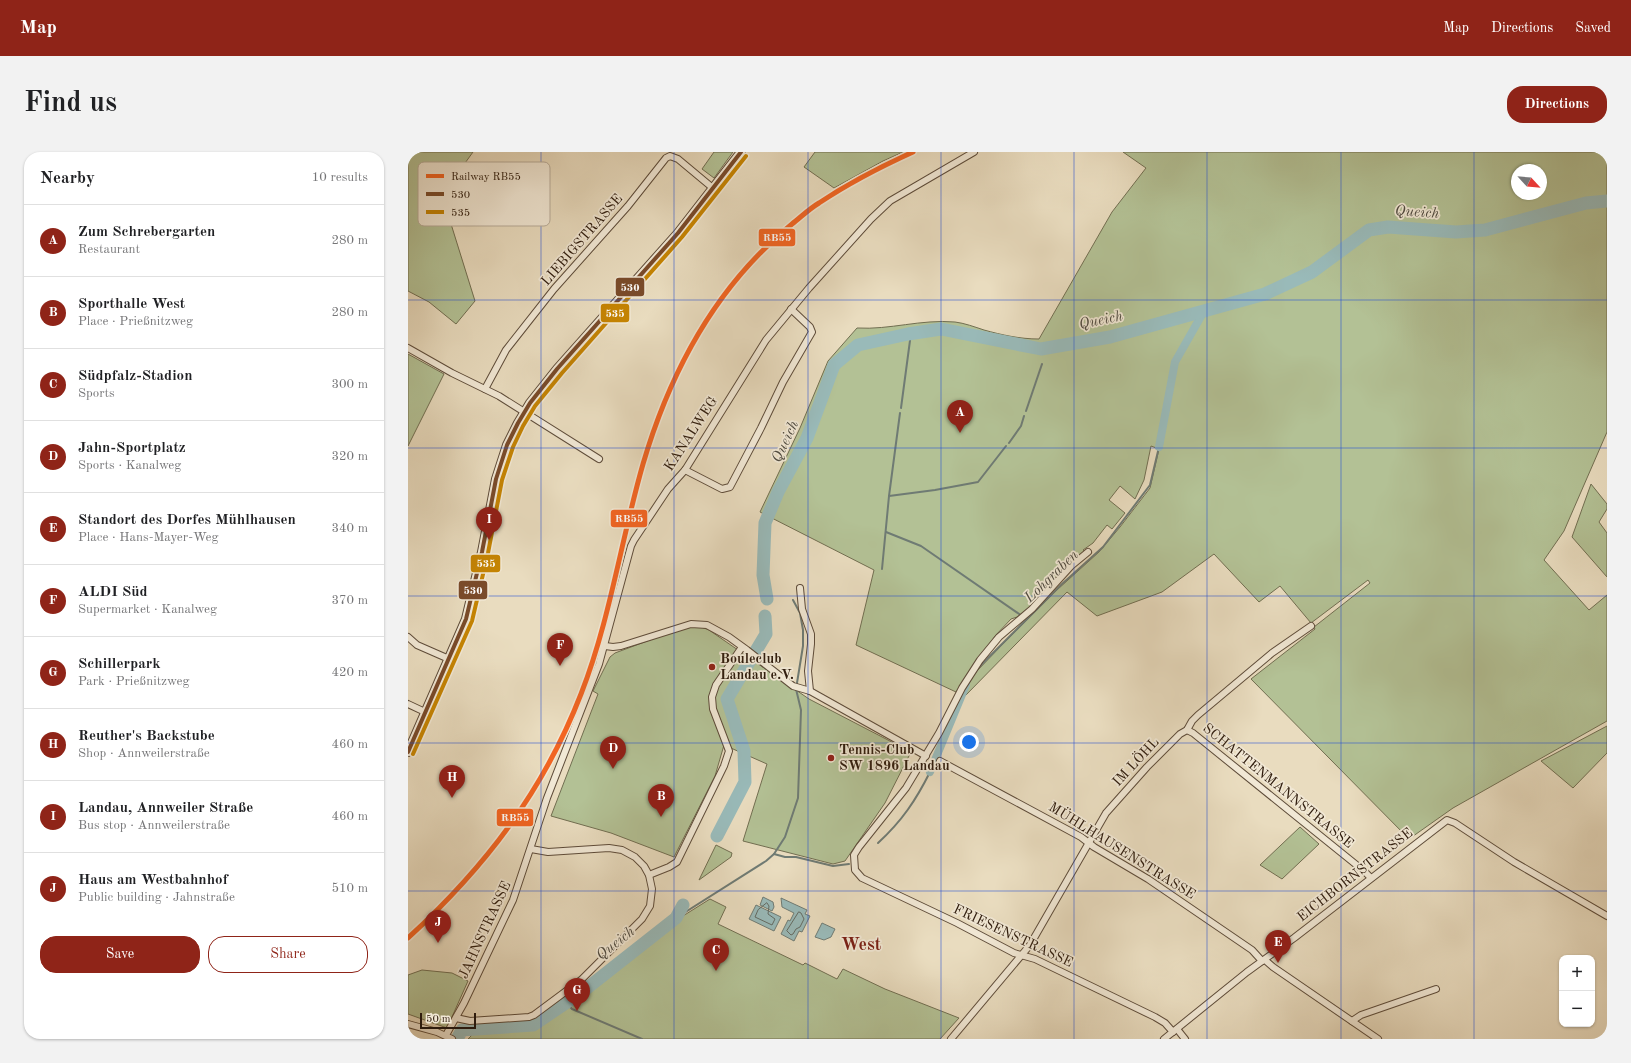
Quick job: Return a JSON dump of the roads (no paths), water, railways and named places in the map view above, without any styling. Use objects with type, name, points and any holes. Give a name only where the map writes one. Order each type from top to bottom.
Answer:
[{"type":"street","points":[[408,752],[462,628],[471,599],[498,471],[509,440],[524,411],[557,369],[660,254],[714,189],[741,152]]},
{"type":"street","name":"KANALWEG","points":[[537,831],[559,767],[605,646],[624,569],[634,540],[668,489],[685,470],[766,340],[791,309],[884,206],[974,152]]},
{"type":"street","name":"LIEBIGSTRASSE","points":[[485,389],[506,350],[554,289],[628,206],[666,158],[670,156],[678,159],[714,189]]},
{"type":"street","points":[[685,470],[722,489],[730,487],[783,382],[812,332],[810,327],[791,309]]},
{"type":"street","points":[[408,348],[429,362],[485,389],[524,411],[599,459]]},
{"type":"street","points":[[605,646],[621,646],[645,637],[696,623],[712,627],[745,648],[788,682],[800,689],[810,691],[926,756],[972,670],[993,644],[1032,609],[1071,566],[1088,552]]},
{"type":"street","points":[[800,588],[802,609],[811,634],[808,671],[810,691]]},
{"type":"street","name":"IM LÖHL","points":[[951,1039],[1024,955],[1088,843],[1106,813],[1115,802],[1180,734],[1187,730],[1192,721],[1204,710],[1272,653],[1311,626]]},
{"type":"street","points":[[408,637],[417,645],[449,659]]},
{"type":"street","points":[[650,875],[677,862],[724,766],[729,751],[713,709],[714,691],[745,648]]},
{"type":"street","points":[[408,704],[425,712]]},
{"type":"street","name":"SCHATTENMANNSTRASSE","points":[[1187,730],[1193,733],[1288,807],[1371,878]]},
{"type":"street","name":"FRIESENSTRASSE","points":[[926,756],[899,799],[854,855],[855,870],[862,878],[1014,952],[1024,955],[1155,1017],[1175,1030],[1185,1039]]},
{"type":"street","name":"MÜHLHAUSENSTRASSE","points":[[940,761],[1081,837],[1088,843],[1148,879],[1240,941],[1273,967],[1378,1039]]},
{"type":"street","name":"EICHBORNSTRASSE","points":[[1164,1039],[1264,960],[1448,820],[1455,823],[1520,866],[1607,916]]},
{"type":"street","name":"JAHNSTRASSE","points":[[449,1037],[456,1018],[514,900],[537,831]]},
{"type":"street","points":[[456,1018],[470,1021],[529,1017],[538,1012],[570,989],[591,971],[642,919],[650,906],[652,894],[650,875],[640,861],[629,853],[622,850],[609,848],[548,852],[531,849]]},
{"type":"street","points":[[1352,1021],[1361,1015],[1436,989]]},
{"type":"street","points":[[408,1024],[449,1037]]},
{"type":"water","points":[[763,897],[773,902],[774,907],[772,911],[760,905]]},
{"type":"water","points":[[781,898],[807,910],[805,914],[810,916],[802,932],[799,931],[794,941],[781,934],[788,920],[790,921],[794,913],[782,907]]},
{"type":"water","points":[[756,905],[781,917],[774,931],[749,919]]},
{"type":"water","points":[[822,923],[835,929],[831,937],[824,940],[815,937]]},
{"type":"waterway","name":"Queich","points":[[767,599],[763,575],[765,523],[778,492],[807,438],[834,365],[858,345],[908,334],[941,329],[1041,349],[1110,337],[1265,294],[1312,272],[1369,230],[1388,227],[1456,232],[1485,230],[1586,203],[1607,201]]},
{"type":"waterway","name":"Lohgraben","points":[[1159,447],[1175,362],[1204,311]]},
{"type":"waterway","points":[[901,408],[911,333]]},
{"type":"waterway","points":[[1026,411],[1042,364]]},
{"type":"waterway","points":[[889,496],[900,413]]},
{"type":"waterway","points":[[1009,443],[1021,426],[1024,416]]},
{"type":"waterway","points":[[882,569],[889,496],[935,490],[978,482],[1006,446]]},
{"type":"waterway","name":"Lohgraben","points":[[978,668],[1062,584],[1103,547],[1150,485],[1159,447]]},
{"type":"waterway","points":[[886,532],[921,546],[1022,616]]},
{"type":"waterway","points":[[676,918],[766,861],[774,854],[785,837],[798,798],[801,710],[796,689],[803,646],[803,630],[800,613],[793,600]]},
{"type":"waterway","name":"Queich","points":[[717,836],[745,782],[744,751],[727,699],[766,634],[765,616]]},
{"type":"waterway","name":"Lohgraben","points":[[930,772],[966,685]]},
{"type":"waterway","name":"Lohgraben","points":[[878,843],[908,810],[930,772]]},
{"type":"waterway","name":"Lohgraben","points":[[774,854],[785,857],[796,857],[833,866],[849,864]]},
{"type":"waterway","name":"Queich","points":[[457,1039],[462,1030],[533,1025],[582,992],[676,918],[683,905]]},
{"type":"waterway","points":[[566,1002],[572,1009],[642,1039]]},
{"type":"rail line","name":"RB55","points":[[408,938],[462,884],[487,855],[530,796],[566,730],[581,694],[600,638],[635,493],[654,430],[667,396],[682,364],[719,302],[741,274],[765,248],[812,208],[877,169],[913,152]]},
{"type":"place","name":"Zum Schrebergarten","points":[[960,433]]},
{"type":"place","name":"Landau, Annweiler Straße","points":[[489,540]]},
{"type":"place","name":"ALDI Süd","points":[[560,666]]},
{"type":"place","name":"Bouleclub Landau e.V.","points":[[712,667]]},
{"type":"place","name":"Tennis-Club SW 1896 Landau","points":[[831,758]]},
{"type":"place","name":"Jahn-Sportplatz","points":[[613,769]]},
{"type":"place","name":"Reuther's Backstube","points":[[452,798]]},
{"type":"place","name":"Sporthalle West","points":[[661,817]]},
{"type":"place","name":"Haus am Westbahnhof","points":[[438,943]]},
{"type":"place","name":"Standort des Dorfes Mühlhausen","points":[[1278,963]]},
{"type":"place","name":"Südpfalz-Stadion","points":[[716,971]]},
{"type":"place","name":"Schillerpark","points":[[577,1011]]},
{"type":"district","name":"West","points":[[861,945]]}]
